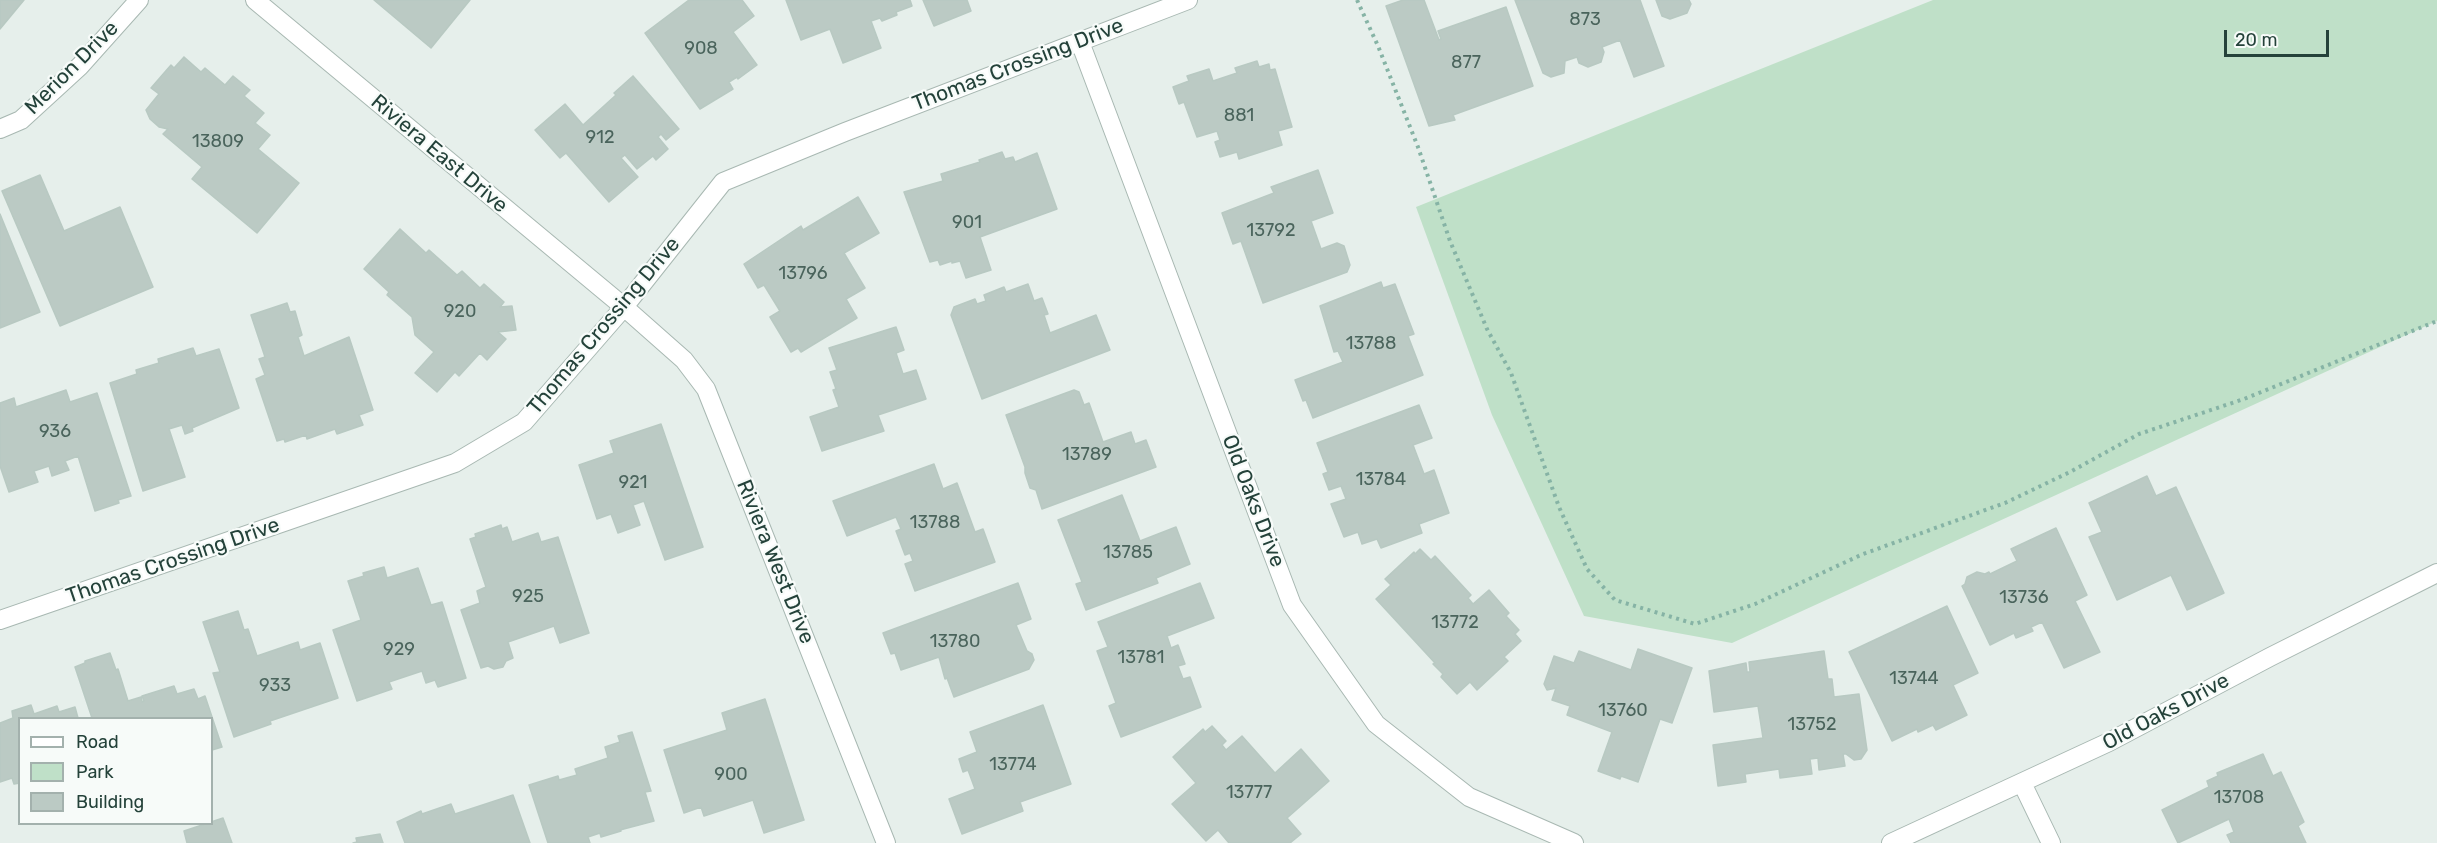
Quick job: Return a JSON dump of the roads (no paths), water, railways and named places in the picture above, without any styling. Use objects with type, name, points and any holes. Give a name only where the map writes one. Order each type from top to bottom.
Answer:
[{"type":"street","name":"Merion Drive","points":[[0,129],[21,120],[80,66],[139,0]]},
{"type":"street","name":"Riviera East Drive","points":[[255,0],[624,307]]},
{"type":"street","name":"Thomas Crossing Drive","points":[[0,620],[455,464],[524,422],[624,307],[723,182],[845,132],[1188,0]]},
{"type":"street","name":"Old Oaks Drive","points":[[1080,42],[1292,605],[1376,724],[1469,797],[1574,843]]},
{"type":"street","name":"Riviera West Drive","points":[[624,307],[684,360],[706,389],[886,843]]},
{"type":"street","name":"Old Oaks Drive","points":[[1891,843],[2109,742],[2270,657],[2437,573]]},
{"type":"street","points":[[2022,783],[2051,843]]}]
